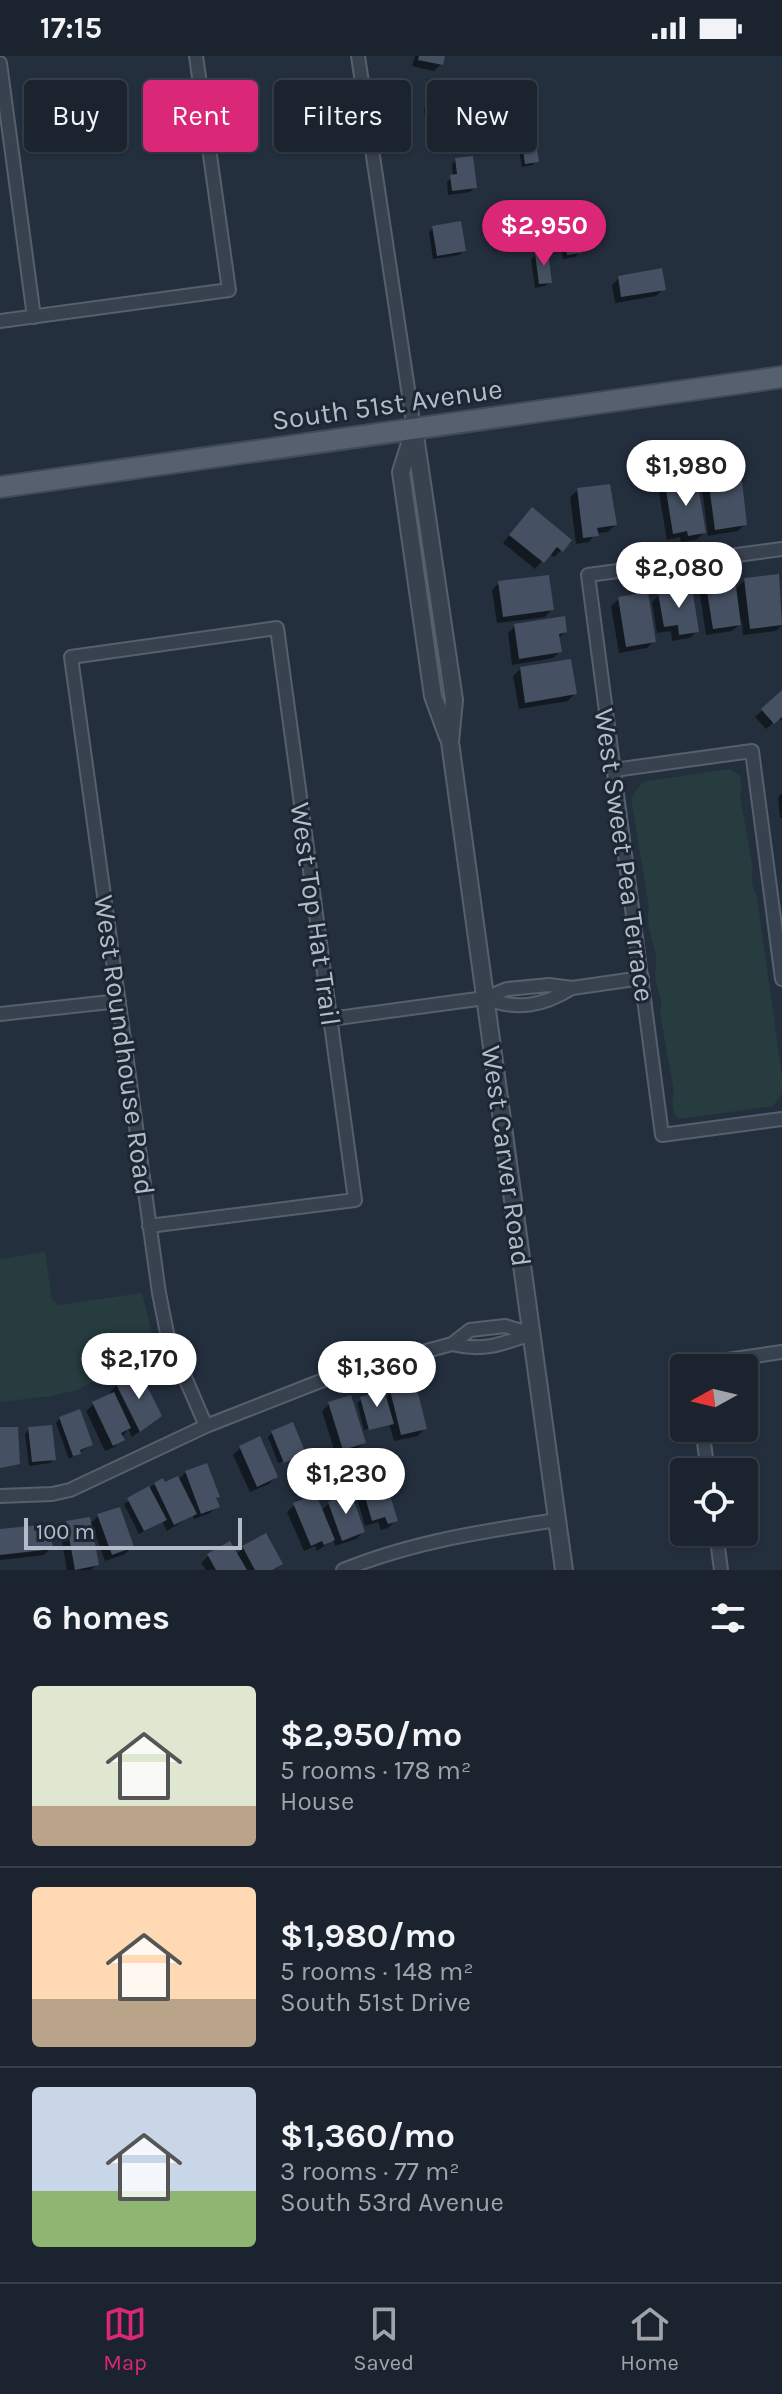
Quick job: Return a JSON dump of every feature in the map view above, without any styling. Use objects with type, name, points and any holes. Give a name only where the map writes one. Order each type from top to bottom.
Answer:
[{"type":"main road","name":"South 51st Avenue","points":[[0,487],[782,377]]},
{"type":"street","points":[[0,321],[229,290],[196,56]]},
{"type":"street","name":"West Carver Road","points":[[358,56],[454,700],[450,742],[564,1570]]},
{"type":"street","points":[[0,63],[34,317]]},
{"type":"street","name":"West Sweet Pea Terrace","points":[[782,549],[588,575],[662,1135],[782,1119]]},
{"type":"street","name":"West Top Hat Trail","points":[[71,657],[277,628],[355,1200],[149,1226]]},
{"type":"street","name":"West Roundhouse Road","points":[[71,657],[149,1226],[167,1336],[206,1426]]},
{"type":"street","points":[[614,770],[752,751],[782,979]]},
{"type":"street","points":[[330,1019],[485,998],[507,989],[549,985],[572,988],[642,978]]},
{"type":"street","points":[[0,1014],[119,1001]]},
{"type":"street","points":[[0,1496],[52,1494],[70,1490],[206,1426],[331,1377],[452,1344],[472,1349],[506,1343],[531,1334]]},
{"type":"street","points":[[758,1356],[782,1352]]},
{"type":"street","points":[[343,1570],[379,1555],[432,1541],[557,1520]]},
{"type":"street","points":[[718,1546],[721,1570]]},
{"type":"green space","points":[[730,769],[740,776],[742,787],[740,794],[753,870],[752,884],[757,897],[782,1093],[773,1106],[679,1119],[673,1107],[674,1092],[655,979],[656,957],[631,798],[642,783],[648,781]]},
{"type":"green space","points":[[45,1252],[52,1299],[59,1305],[142,1293],[156,1350],[77,1390],[0,1402],[0,1259]]},
{"type":"building","points":[[419,56],[445,56],[443,65],[418,60]]},
{"type":"building","points":[[537,149],[539,162],[525,164],[523,152],[537,152]]},
{"type":"building","points":[[473,156],[477,188],[452,191],[450,175],[457,174],[455,158]]},
{"type":"building","points":[[574,206],[582,253],[567,255],[561,221],[554,222],[552,210]]},
{"type":"building","points":[[461,221],[466,251],[437,256],[432,226]]},
{"type":"building","points":[[548,251],[552,283],[539,284],[535,253]]},
{"type":"building","points":[[662,268],[666,290],[621,297],[618,276]]},
{"type":"building","points":[[741,473],[747,525],[715,530],[708,478]]},
{"type":"building","points":[[697,479],[706,533],[688,536],[687,531],[673,534],[665,484]]},
{"type":"building","points":[[610,484],[617,525],[597,528],[599,536],[583,538],[577,488]]},
{"type":"building","points":[[532,507],[572,540],[563,552],[557,547],[544,563],[509,535]]},
{"type":"building","points":[[779,574],[782,625],[750,629],[744,578]]},
{"type":"building","points":[[549,575],[554,610],[503,617],[498,581]]},
{"type":"building","points":[[722,577],[724,588],[736,586],[741,625],[713,629],[705,579]]},
{"type":"building","points":[[692,587],[699,632],[679,635],[678,625],[664,627],[658,593]]},
{"type":"building","points":[[648,592],[656,642],[626,647],[618,597]]},
{"type":"building","points":[[565,616],[567,632],[559,634],[562,652],[519,659],[514,624]]},
{"type":"building","points":[[571,659],[577,694],[525,703],[520,667]]},
{"type":"building","points":[[782,690],[782,717],[774,724],[761,709]]},
{"type":"building","points":[[140,1372],[162,1416],[140,1432],[116,1384]]},
{"type":"building","points":[[414,1377],[427,1429],[401,1435],[390,1390],[401,1388],[400,1381]]},
{"type":"building","points":[[383,1386],[394,1424],[369,1430],[360,1397]]},
{"type":"building","points":[[114,1392],[131,1428],[121,1433],[125,1440],[113,1446],[92,1402]]},
{"type":"building","points":[[351,1395],[366,1443],[343,1450],[328,1402]]},
{"type":"building","points":[[80,1409],[93,1445],[73,1456],[59,1417]]},
{"type":"building","points":[[293,1422],[306,1454],[284,1463],[271,1431]]},
{"type":"building","points":[[52,1425],[56,1460],[32,1462],[28,1427]]},
{"type":"building","points":[[0,1427],[18,1427],[20,1464],[0,1468]]},
{"type":"building","points":[[260,1436],[278,1477],[257,1487],[239,1446]]},
{"type":"building","points":[[207,1463],[220,1497],[216,1498],[220,1507],[201,1514],[185,1471]]},
{"type":"building","points":[[381,1466],[398,1521],[388,1524],[385,1517],[372,1521],[358,1473]]},
{"type":"building","points":[[178,1476],[197,1514],[174,1525],[154,1483]]},
{"type":"building","points":[[149,1486],[167,1520],[144,1531],[127,1498]]},
{"type":"building","points":[[350,1490],[365,1532],[342,1541],[328,1502]]},
{"type":"building","points":[[316,1494],[335,1540],[311,1546],[293,1503]]},
{"type":"building","points":[[120,1507],[134,1547],[112,1555],[97,1514]]},
{"type":"building","points":[[90,1517],[99,1565],[75,1570],[66,1521]]},
{"type":"building","points":[[50,1524],[53,1549],[0,1555],[0,1529]]},
{"type":"building","points":[[266,1533],[283,1564],[272,1570],[255,1570],[242,1546]]},
{"type":"building","points":[[230,1541],[247,1570],[216,1570],[207,1554]]}]
